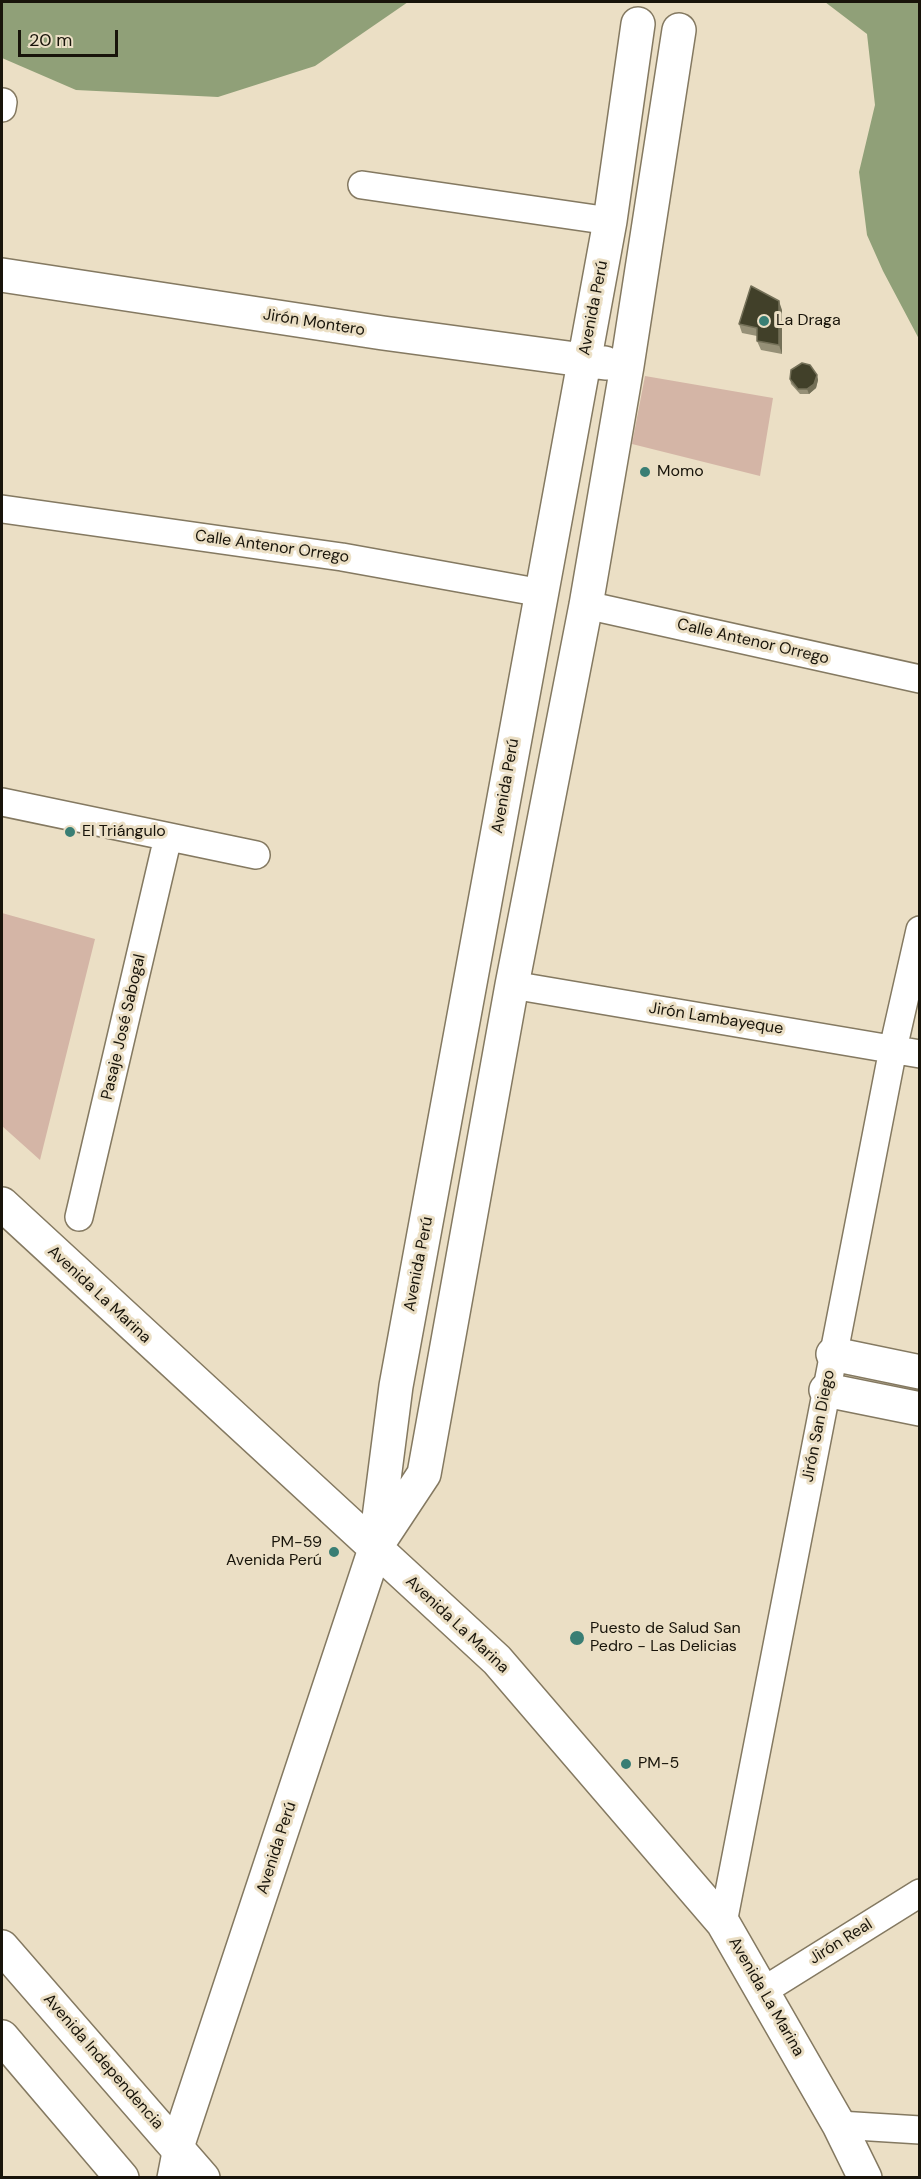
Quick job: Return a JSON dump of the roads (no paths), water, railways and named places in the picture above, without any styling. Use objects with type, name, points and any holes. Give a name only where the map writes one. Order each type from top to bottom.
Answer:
[{"type":"street","name":"Avenida Perú","points":[[174,2162],[375,1549],[396,1386],[610,221],[638,24]]},
{"type":"street","name":"Avenida Perú","points":[[375,1549],[424,1474],[512,985],[532,892],[586,605],[627,366],[679,30]]},
{"type":"street","points":[[362,185],[610,221]]},
{"type":"street","name":"Jirón Montero","points":[[2,275],[383,333],[627,366]]},
{"type":"street","name":"Calle Antenor Orrego","points":[[2,509],[342,557],[542,593]]},
{"type":"street","name":"Calle Antenor Orrego","points":[[586,605],[920,680]]},
{"type":"street","points":[[2,802],[256,855]]},
{"type":"street","name":"Pasaje José Sabogal","points":[[79,1217],[168,837]]},
{"type":"street","points":[[489,884],[532,892]]},
{"type":"street","name":"Jirón San Diego","points":[[723,1923],[893,1049],[920,930]]},
{"type":"street","name":"Jirón Lambayeque","points":[[512,985],[920,1054]]},
{"type":"street","name":"Avenida La Marina","points":[[2,1204],[497,1659],[723,1923],[839,2125],[865,2178]]},
{"type":"street","points":[[833,1354],[920,1372]]},
{"type":"street","points":[[826,1390],[920,1409]]},
{"type":"street","name":"Jirón Real","points":[[763,1991],[920,1893]]},
{"type":"street","name":"Avenida Independencia","points":[[2,1947],[174,2162],[203,2178]]},
{"type":"street","points":[[2,2037],[122,2178]]},
{"type":"street","points":[[839,2125],[920,2130]]},
{"type":"place","name":"La Draga","points":[[764,321]]},
{"type":"place","name":"Momo","points":[[645,472]]},
{"type":"place","name":"El Triángulo","points":[[70,832]]},
{"type":"place","name":"PM-59 Avenida Perú","points":[[334,1552]]},
{"type":"place","name":"Puesto de Salud San Pedro - Las Delicias","points":[[577,1638]]},
{"type":"place","name":"PM-5","points":[[626,1764]]}]
